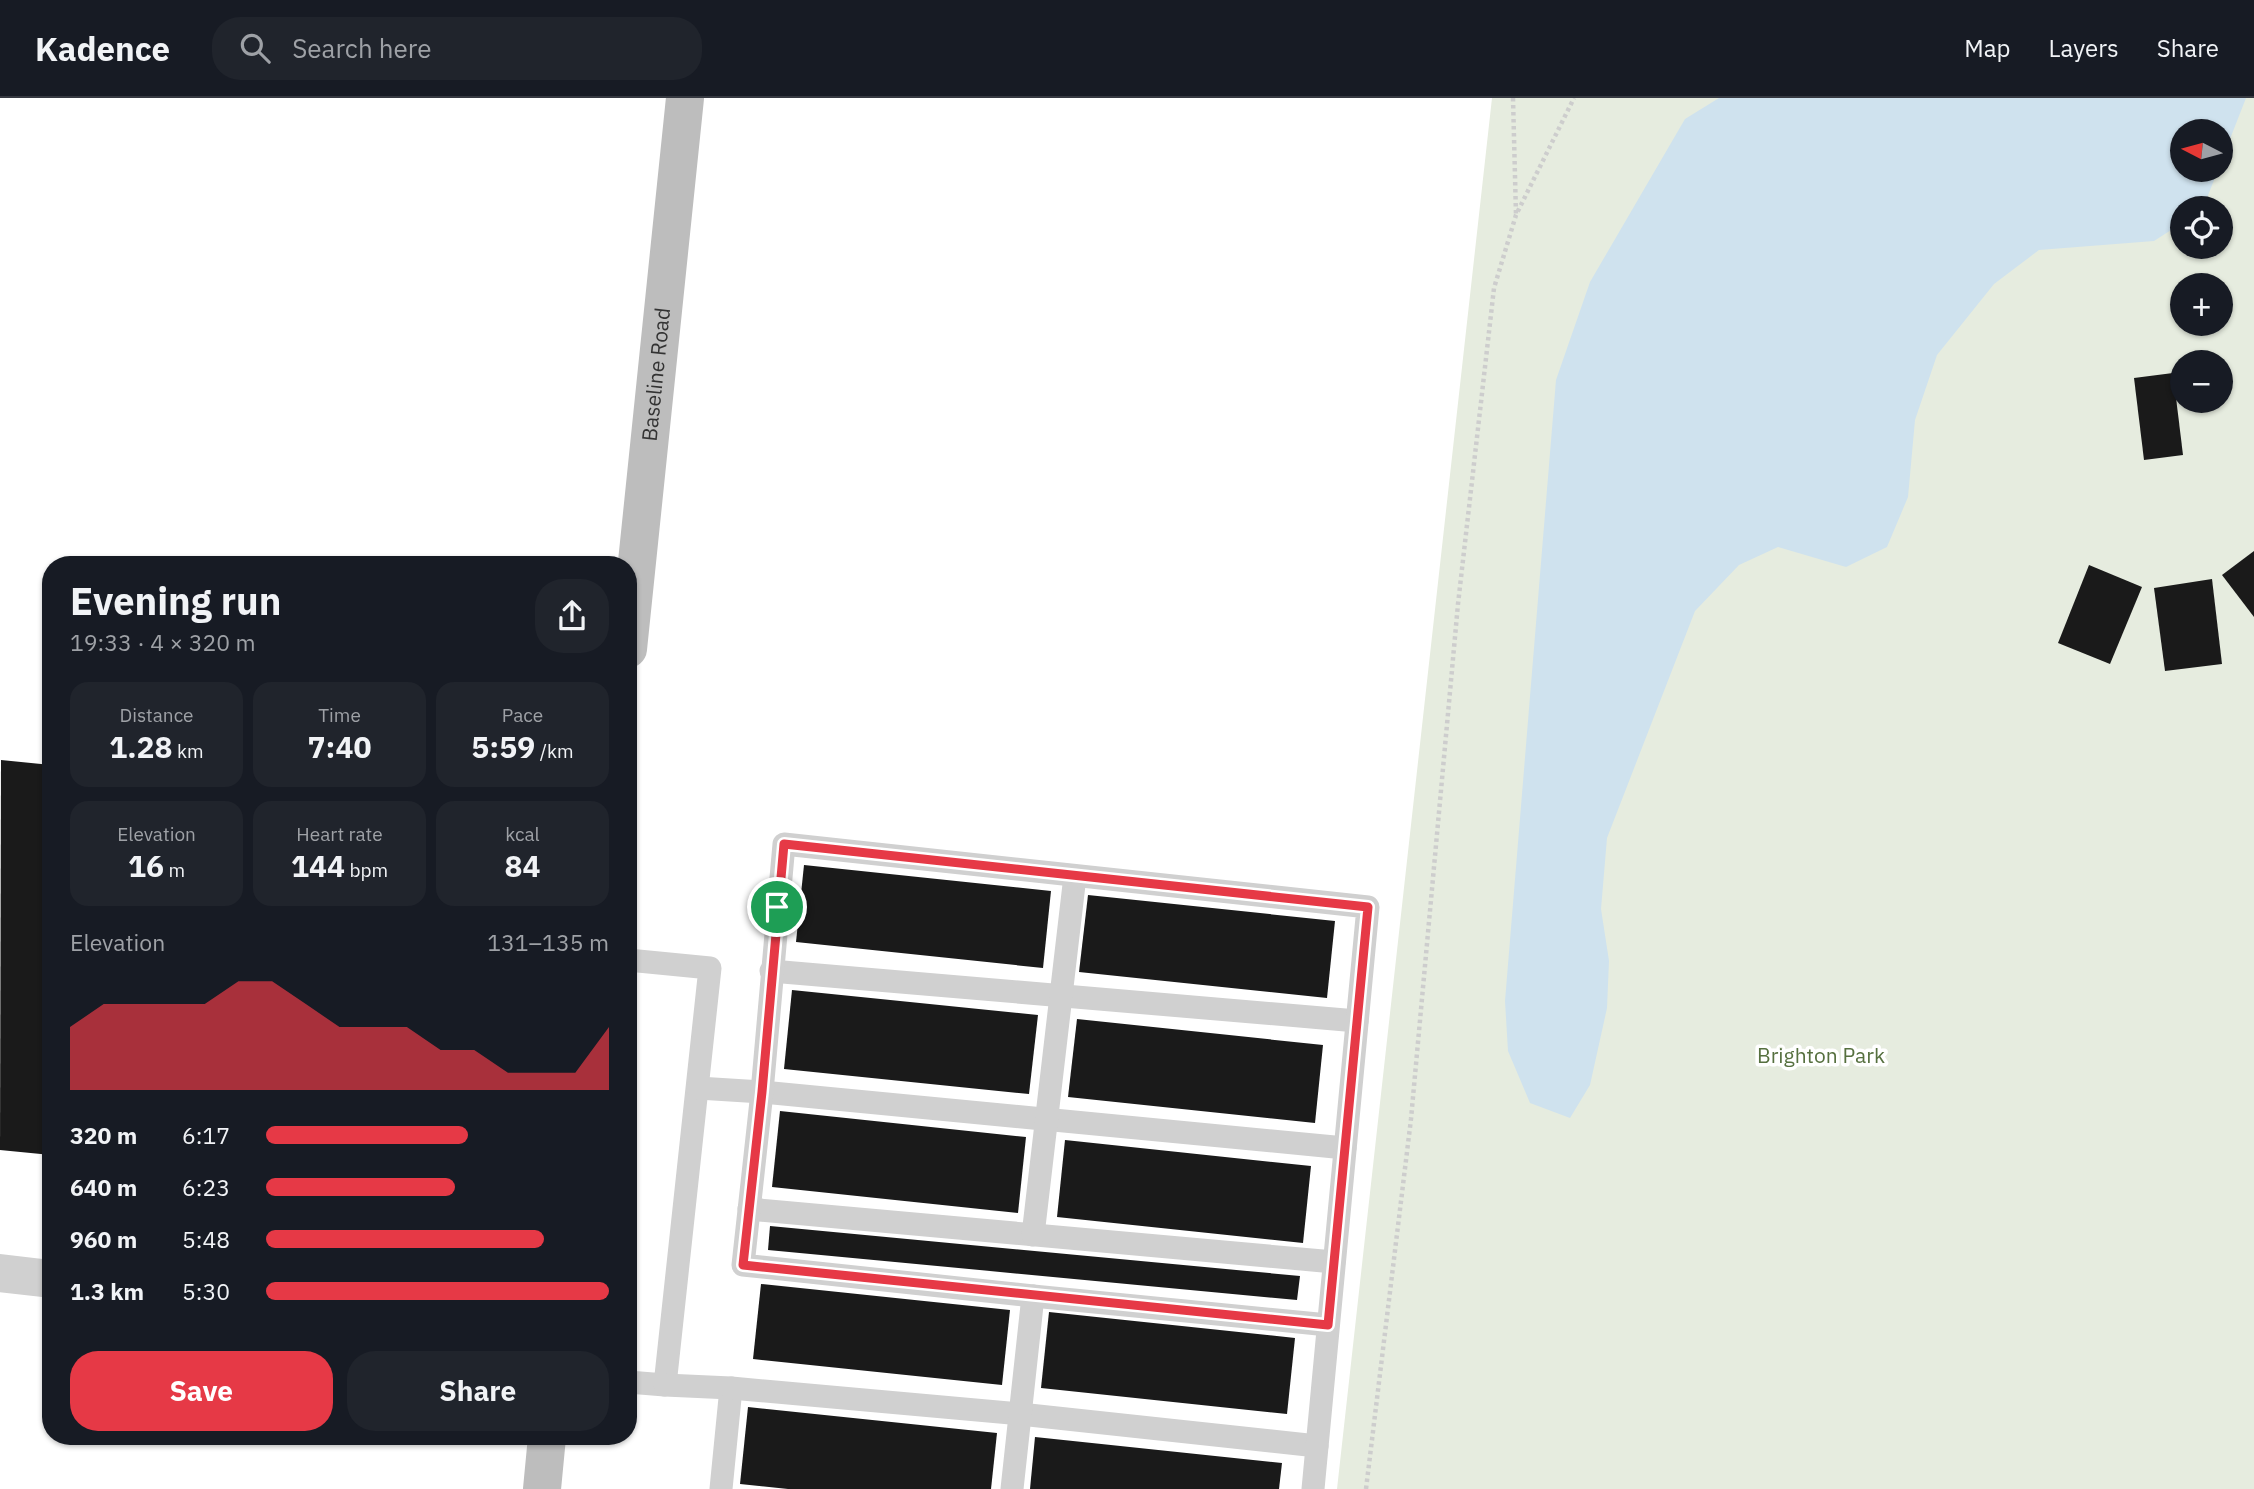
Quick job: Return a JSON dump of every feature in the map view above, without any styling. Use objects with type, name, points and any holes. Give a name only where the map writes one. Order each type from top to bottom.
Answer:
[{"type":"main road","name":"Baseline Road","points":[[637,562],[685,98]]},
{"type":"main road","points":[[542,1489],[546,1445]]},
{"type":"street","points":[[0,1272],[42,1278]]},
{"type":"lane","points":[[1313,1489],[1368,907],[784,844],[762,1092],[743,1265],[1328,1325]]},
{"type":"lane","points":[[1033,1235],[1075,876]]},
{"type":"lane","points":[[637,961],[710,968],[665,1385]]},
{"type":"lane","points":[[771,971],[1357,1021]]},
{"type":"lane","points":[[698,1088],[1345,1148]]},
{"type":"lane","points":[[749,1209],[1334,1262]]},
{"type":"lane","points":[[1012,1489],[1033,1296]]},
{"type":"lane","points":[[637,1383],[732,1388],[1020,1414],[1317,1446]]},
{"type":"lane","points":[[722,1489],[732,1388]]},
{"type":"path","points":[[1513,98],[1516,215]]},
{"type":"path","points":[[1366,1489],[1411,1119],[1458,604],[1494,288],[1516,215],[1574,98]]},
{"type":"green space","name":"Brighton Park","points":[[1492,98],[2254,98],[2254,1489],[1337,1489]]},
{"type":"water","points":[[1719,98],[2246,98],[2233,131],[2233,119],[2170,119],[2170,182],[2213,182],[2208,196],[2170,196],[2170,231],[2154,241],[2039,250],[1994,284],[1937,355],[1915,420],[1908,497],[1887,547],[1846,567],[1778,547],[1739,565],[1695,611],[1607,838],[1601,909],[1609,961],[1607,1008],[1590,1085],[1570,1118],[1530,1103],[1508,1051],[1505,1001],[1556,380],[1590,282],[1685,119]]},
{"type":"building","points":[[2170,373],[2170,413],[2178,413],[2183,455],[2144,460],[2134,378]]},
{"type":"building","points":[[2254,551],[2254,617],[2222,575]]},
{"type":"building","points":[[2089,565],[2142,587],[2110,664],[2058,643]]},
{"type":"building","points":[[2212,579],[2222,664],[2165,671],[2154,588]]},
{"type":"building","points":[[1,760],[42,764],[42,1154],[0,1150]]},
{"type":"building","points":[[804,865],[1051,891],[1043,968],[796,942]]},
{"type":"building","points":[[1088,895],[1335,921],[1327,998],[1079,972]]},
{"type":"building","points":[[792,990],[1038,1015],[1029,1094],[784,1069]]},
{"type":"building","points":[[1077,1019],[1323,1045],[1315,1123],[1068,1097]]},
{"type":"building","points":[[780,1111],[1026,1137],[1018,1213],[772,1187]]},
{"type":"building","points":[[1065,1140],[1311,1166],[1303,1243],[1057,1217]]},
{"type":"building","points":[[770,1226],[1300,1276],[1297,1300],[768,1250]]},
{"type":"building","points":[[761,1284],[1010,1310],[1002,1385],[753,1359]]},
{"type":"building","points":[[1049,1312],[1295,1338],[1287,1414],[1041,1388]]},
{"type":"building","points":[[748,1407],[997,1433],[991,1489],[788,1489],[740,1484]]},
{"type":"building","points":[[1035,1437],[1282,1463],[1279,1489],[1030,1489]]},
{"type":"route","points":[[784,844],[1368,907],[1328,1325],[743,1265],[762,1092],[777,907],[784,844]]}]
